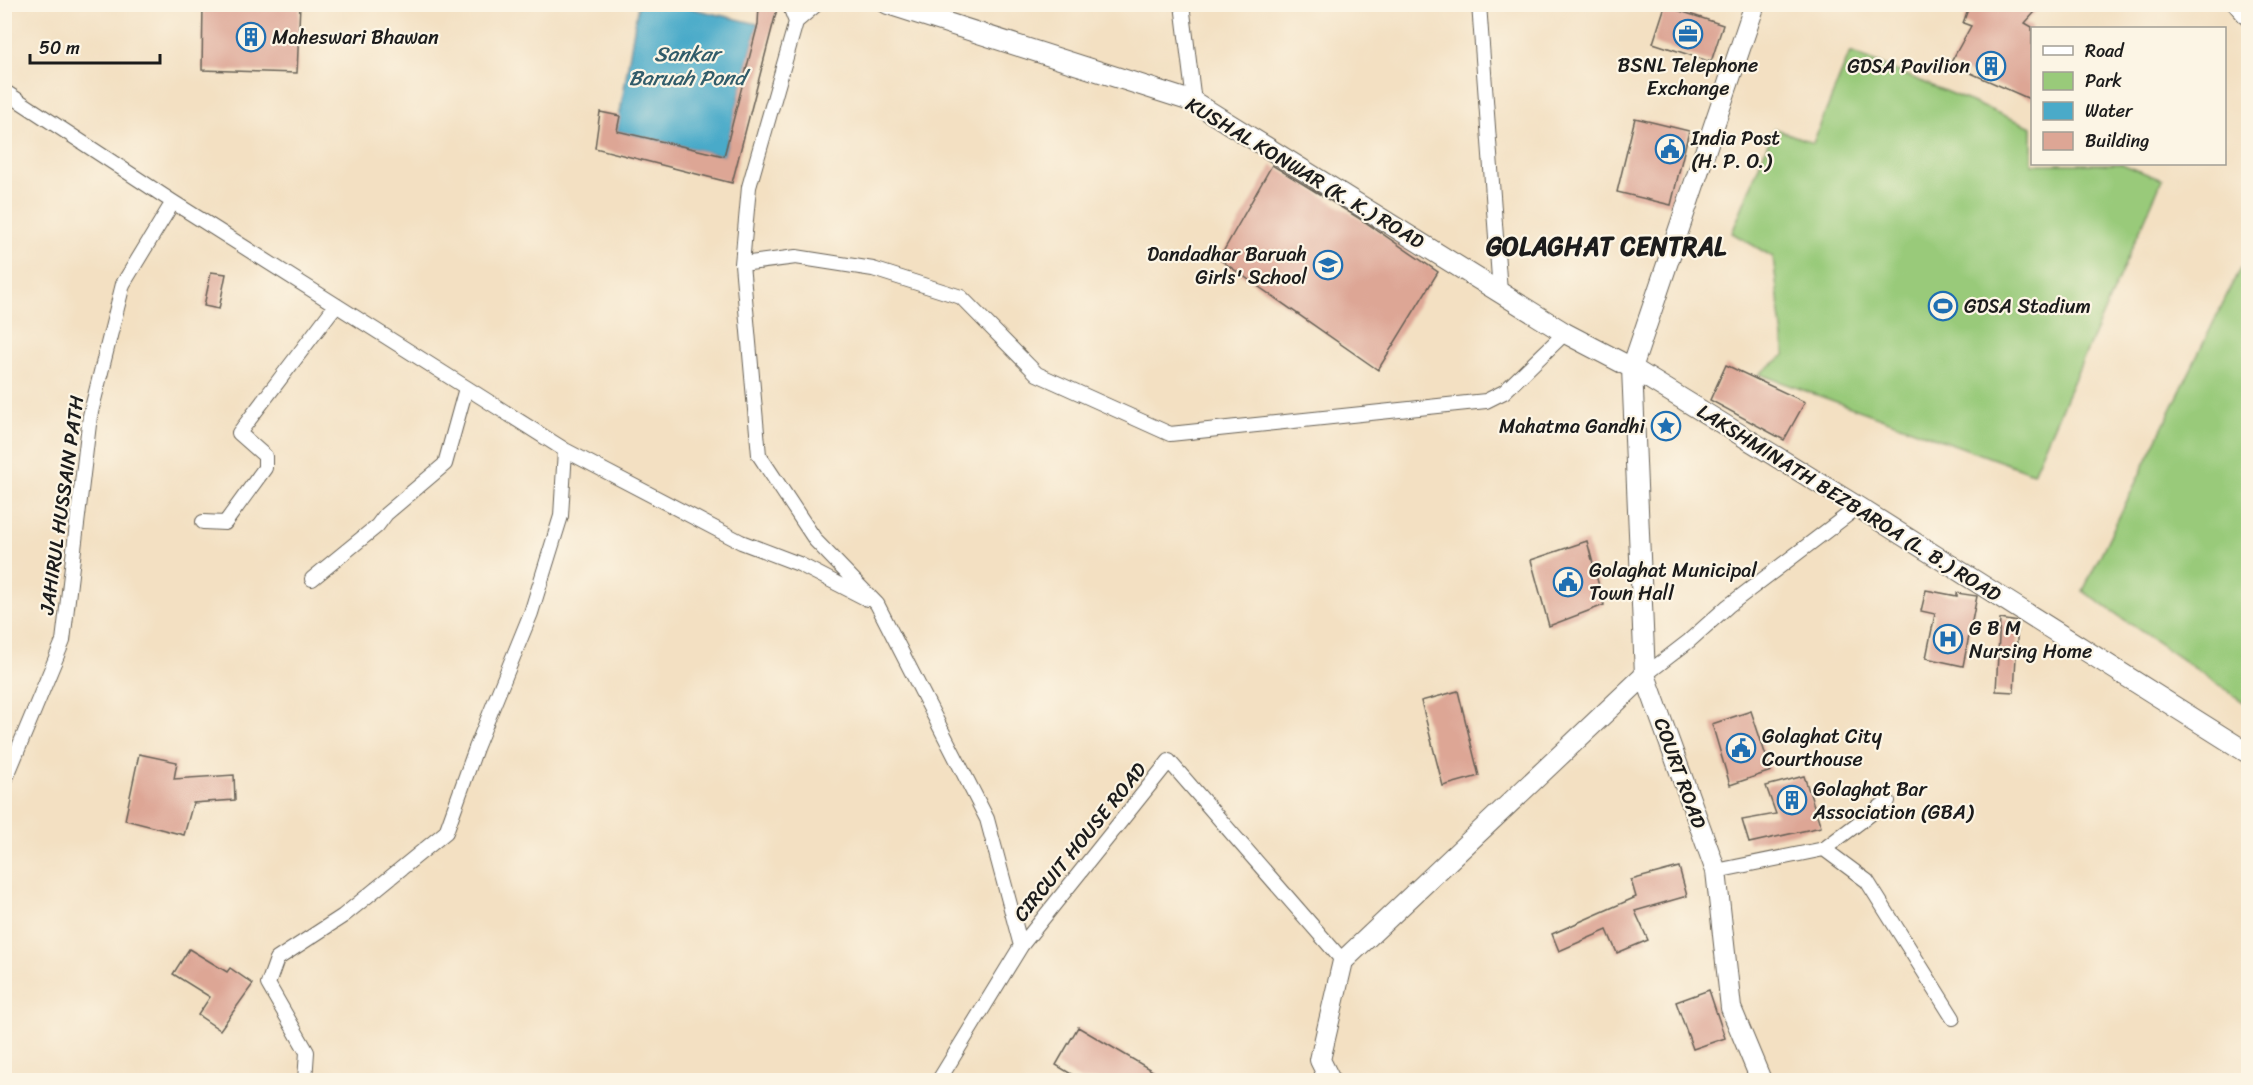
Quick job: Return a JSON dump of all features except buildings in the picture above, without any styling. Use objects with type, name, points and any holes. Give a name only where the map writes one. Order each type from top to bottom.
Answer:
[{"type":"main road","name":"KUSHAL KONWAR (K. K.) ROAD","points":[[888,4],[1194,102],[1565,333],[1632,368]]},
{"type":"main road","points":[[1632,368],[1755,4]]},
{"type":"main road","name":"LAKSHMINATH BEZBAROA (L. B.) ROAD","points":[[1632,368],[1858,507],[2248,753]]},
{"type":"main road","name":"COURT ROAD","points":[[1632,368],[1645,675],[1716,871],[1731,1008],[1761,1080]]},
{"type":"main road","points":[[1330,1080],[1320,1060],[1343,961],[1645,675]]},
{"type":"street","points":[[789,4],[796,22]]},
{"type":"street","points":[[817,4],[796,22],[749,187],[742,264],[759,455],[816,541],[877,604],[987,819],[1022,945]]},
{"type":"street","points":[[1182,4],[1194,102]]},
{"type":"street","points":[[1479,4],[1500,292]]},
{"type":"street","points":[[2234,4],[2248,20]]},
{"type":"street","points":[[4,91],[173,202],[565,450],[741,542],[799,564],[877,604]]},
{"type":"street","name":"JAHIRUL HUSSAIN PATH","points":[[4,783],[63,641],[90,416],[123,284],[173,202]]},
{"type":"street","points":[[742,264],[796,257],[873,269],[961,297],[1037,374],[1170,434],[1485,401],[1504,392],[1565,333]]},
{"type":"street","points":[[204,522],[225,523],[265,468],[265,456],[239,433],[336,305]]},
{"type":"street","points":[[312,579],[377,526],[386,514],[445,464],[466,388]]},
{"type":"street","points":[[305,1080],[307,1052],[268,984],[277,959],[343,916],[446,832],[476,748],[531,613],[561,516],[565,450]]},
{"type":"street","points":[[1645,675],[1689,641],[1728,606],[1858,507]]},
{"type":"street","name":"CIRCUIT HOUSE ROAD","points":[[939,1080],[1022,945],[1169,761],[1343,961]]},
{"type":"street","points":[[1716,871],[1824,849],[1888,801]]},
{"type":"street","points":[[1824,849],[1867,881],[1953,1018]]},
{"type":"green space","name":"GDSA Stadium","points":[[1850,52],[2031,127],[2031,165],[2124,165],[2162,180],[2033,473],[1759,374],[1785,355],[1773,257],[1732,233],[1774,128],[1813,143]]},
{"type":"green space","points":[[2240,268],[2248,272],[2248,705],[2083,591]]},
{"type":"water","name":"Sankar Baruah Pond","points":[[638,5],[677,5],[758,24],[724,156],[617,131]]},
{"type":"place","name":"BSNL Telephone Exchange","points":[[1688,34]]},
{"type":"place","name":"Maheswari Bhawan","points":[[251,37]]},
{"type":"place","name":"GDSA Pavilion","points":[[1991,66]]},
{"type":"place","name":"India Post (H. P. O.)","points":[[1670,149]]},
{"type":"place","name":"Dandadhar Baruah Girls' School","points":[[1328,265]]},
{"type":"place","name":"GDSA Stadium","points":[[1943,306]]},
{"type":"place","name":"Mahatma Gandhi","points":[[1666,426]]},
{"type":"place","name":"Golaghat Municipal Town Hall","points":[[1568,582]]},
{"type":"place","name":"G B M Nursing Home","points":[[1948,639]]},
{"type":"place","name":"Golaghat City Courthouse","points":[[1741,748]]},
{"type":"place","name":"Golaghat Bar Association (GBA)","points":[[1792,800]]},
{"type":"district","name":"GOLAGHAT CENTRAL","points":[[1606,246]]}]
